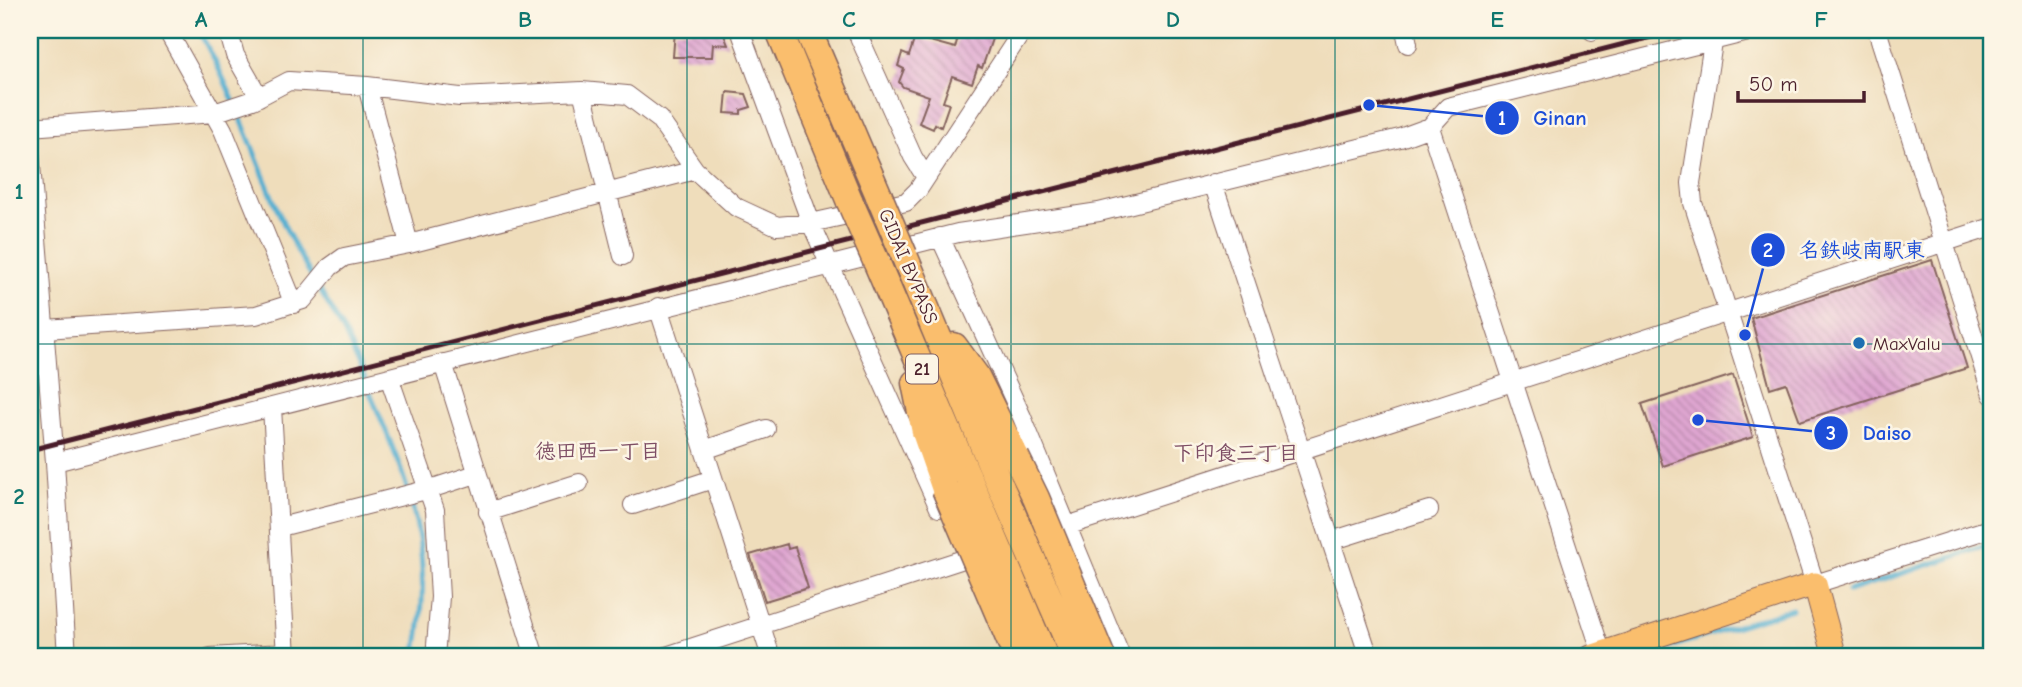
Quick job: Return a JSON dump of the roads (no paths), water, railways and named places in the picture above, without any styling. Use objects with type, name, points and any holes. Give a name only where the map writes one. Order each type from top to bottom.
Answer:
[{"type":"highway","name":"GIDAI BYPASS","points":[[779,30],[904,328],[957,483],[1045,657]]},
{"type":"highway","name":"GIDAI BYPASS","points":[[808,30],[930,314],[1005,463],[1075,657]]},
{"type":"highway","name":"21","points":[[1005,463],[1036,498],[1102,657]]},
{"type":"highway","name":"21","points":[[957,483],[1017,657]]},
{"type":"main road","points":[[1599,656],[1815,584],[1835,657]]},
{"type":"street","points":[[167,30],[218,112],[298,302]]},
{"type":"street","points":[[228,30],[235,55],[256,98]]},
{"type":"street","points":[[740,30],[811,223],[1006,657]]},
{"type":"street","points":[[856,30],[913,157],[925,176]]},
{"type":"street","points":[[30,127],[218,112],[256,98],[289,81],[367,86],[460,97],[582,91],[627,95],[659,120],[695,170],[736,207],[777,226],[811,223],[906,202],[918,190],[1023,30]]},
{"type":"street","points":[[1034,30],[1045,30]]},
{"type":"street","points":[[55,462],[940,237],[1099,212],[1401,138],[1430,127],[1448,107],[1715,35],[1756,30]]},
{"type":"street","points":[[1877,30],[1992,395]]},
{"type":"street","points":[[1715,35],[1692,193],[1815,584],[1992,528]]},
{"type":"street","points":[[367,86],[409,244]]},
{"type":"street","points":[[582,91],[623,256]]},
{"type":"street","points":[[1430,127],[1599,656]]},
{"type":"street","points":[[30,152],[37,330],[55,462],[67,657]]},
{"type":"street","points":[[37,330],[256,314],[298,302],[330,267],[344,257],[409,244],[695,170]]},
{"type":"street","points":[[1213,183],[1369,657]]},
{"type":"street","points":[[663,657],[1992,227]]},
{"type":"street","points":[[940,237],[1068,526],[1121,657]]},
{"type":"street","points":[[658,307],[771,657]]},
{"type":"street","points":[[443,363],[535,657]]},
{"type":"street","points":[[384,378],[425,491],[435,510],[440,597],[435,657]]},
{"type":"street","points":[[210,657],[286,655],[272,407]]},
{"type":"street","points":[[704,450],[766,429]]},
{"type":"street","points":[[280,527],[425,491],[476,474]]},
{"type":"street","points":[[633,505],[713,479]]},
{"type":"street","points":[[488,512],[579,483]]},
{"type":"street","points":[[1331,541],[1429,510]]},
{"type":"waterway","points":[[198,30],[233,100],[289,234],[348,341],[401,469],[417,528],[421,557],[423,588],[415,657]]},
{"type":"waterway","points":[[1848,591],[1992,544]]},
{"type":"waterway","points":[[1638,657],[1792,609]]},
{"type":"railway","points":[[30,450],[1679,30]]},
{"type":"place","name":"Ginan","points":[[1369,105]]},
{"type":"place","name":"名鉄岐南駅東","points":[[1745,335]]},
{"type":"place","name":"MaxValu","points":[[1859,343]]},
{"type":"place","name":"Daiso","points":[[1698,420]]},
{"type":"district","name":"徳田西一丁目","points":[[598,451]]},
{"type":"district","name":"下印食三丁目","points":[[1236,453]]}]
